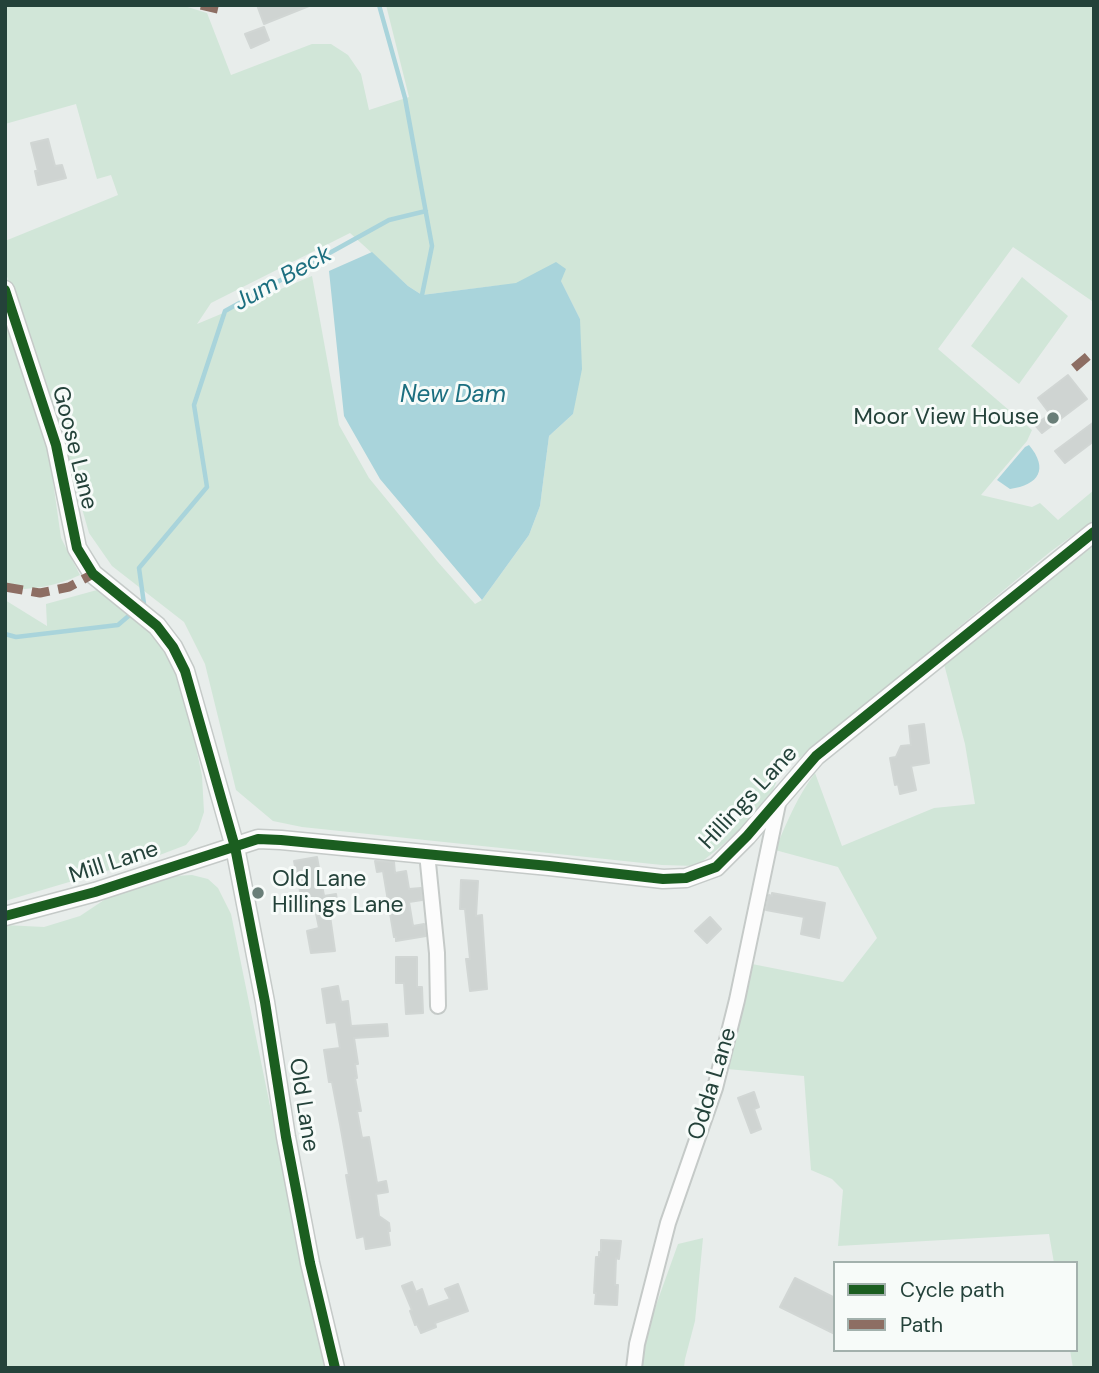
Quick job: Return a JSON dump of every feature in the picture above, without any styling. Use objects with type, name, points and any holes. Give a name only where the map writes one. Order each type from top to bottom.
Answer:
[{"type":"street","name":"Goose Lane","points":[[5,290],[56,444],[76,548],[88,568],[157,626],[173,647],[185,671],[235,847]]},
{"type":"street","name":"Hillings Lane","points":[[235,847],[258,839],[281,840],[663,879],[686,878],[716,867],[747,836],[816,756],[1094,532]]},
{"type":"street","name":"Odda Lane","points":[[634,1368],[637,1344],[668,1223],[715,1088],[737,1000],[779,798]]},
{"type":"street","name":"Mill Lane","points":[[5,916],[95,892],[235,847]]},
{"type":"street","name":"Old Lane","points":[[235,847],[310,1264],[335,1368]]},
{"type":"street","points":[[427,853],[438,953],[438,1006]]},
{"type":"green space","points":[[5,5],[181,5],[207,13],[231,75],[312,44],[331,44],[348,55],[361,74],[369,110],[409,97],[386,5],[1094,5],[1094,299],[1092,301],[1013,247],[938,349],[1032,430],[1027,441],[981,495],[1032,507],[1040,503],[1058,520],[1094,490],[1094,520],[1050,552],[800,758],[784,747],[776,783],[765,803],[696,866],[662,865],[302,827],[273,821],[236,790],[205,664],[184,622],[112,566],[89,533],[51,400],[5,271],[5,241],[118,195],[111,175],[97,179],[76,104],[5,124]],"holes":[[[350,233],[408,286],[422,295],[561,281],[580,319],[573,414],[549,436],[540,506],[529,535],[482,600],[475,604],[369,478],[339,425],[312,276],[197,324],[211,303]]]},
{"type":"green space","points":[[1022,277],[1068,316],[1019,384],[971,346]]},
{"type":"green space","points":[[5,322],[50,460],[61,538],[80,575],[43,587],[5,590]]},
{"type":"green space","points":[[1094,545],[1094,1368],[1073,1368],[1070,1352],[1078,1352],[1078,1261],[1054,1261],[1049,1234],[838,1246],[843,1190],[832,1179],[811,1170],[804,1076],[727,1069],[752,964],[843,982],[877,938],[838,867],[775,850],[793,810],[815,773],[842,846],[934,808],[975,804],[965,744],[944,664]]},
{"type":"green space","points":[[97,590],[138,616],[169,650],[194,737],[202,776],[204,812],[198,830],[186,845],[5,901],[5,600],[47,626],[46,604]]},
{"type":"green space","points":[[192,875],[208,879],[218,888],[231,914],[306,1283],[327,1368],[5,1368],[5,925],[44,927],[80,916],[110,896],[174,876]]},
{"type":"green space","points":[[703,1238],[695,1321],[684,1368],[639,1368],[650,1322],[678,1244]]},
{"type":"water","name":"New Dam","points":[[372,252],[408,286],[422,295],[516,283],[556,262],[566,269],[561,281],[580,319],[582,369],[573,414],[549,436],[540,506],[529,535],[482,600],[380,479],[344,416],[329,271]]},
{"type":"water","points":[[1029,445],[1039,461],[1038,475],[1028,484],[1010,489],[997,480]]},
{"type":"building","points":[[257,5],[308,5],[309,6],[264,24]]},
{"type":"building","points":[[264,27],[269,40],[251,48],[245,34]]},
{"type":"building","points":[[48,139],[55,166],[62,165],[66,178],[38,185],[35,171],[38,171],[31,143]]},
{"type":"building","points":[[1068,375],[1087,399],[1042,433],[1035,425],[1050,414],[1038,398]]},
{"type":"building","points":[[1094,422],[1094,441],[1065,463],[1055,451]]},
{"type":"building","points":[[924,724],[929,763],[911,766],[916,790],[900,794],[898,784],[895,785],[890,758],[896,757],[901,746],[911,745],[909,726]]},
{"type":"building","points":[[317,857],[324,896],[336,894],[338,907],[329,909],[335,951],[311,953],[307,931],[319,928],[313,899],[302,901],[294,861]]},
{"type":"building","points":[[375,861],[394,862],[395,873],[406,871],[409,889],[421,888],[422,900],[409,902],[413,926],[424,924],[426,936],[396,941],[383,871],[377,872]]},
{"type":"building","points":[[461,880],[478,881],[476,916],[482,915],[487,989],[470,991],[465,909],[460,909]]},
{"type":"building","points":[[772,893],[825,903],[819,938],[801,934],[804,917],[766,910],[769,895],[772,896]]},
{"type":"building","points":[[710,917],[721,929],[707,943],[695,931]]},
{"type":"building","points":[[396,957],[417,957],[417,987],[422,987],[423,1013],[406,1014],[404,983],[396,983]]},
{"type":"building","points":[[338,986],[341,1002],[348,1001],[351,1026],[387,1024],[388,1036],[354,1038],[358,1064],[355,1064],[355,1078],[361,1111],[357,1111],[362,1138],[369,1137],[377,1183],[386,1181],[388,1192],[376,1194],[379,1216],[389,1223],[390,1245],[366,1249],[364,1236],[357,1238],[346,1175],[349,1175],[324,1050],[340,1048],[336,1022],[327,1023],[322,989]]},
{"type":"building","points":[[754,1092],[759,1107],[754,1109],[761,1129],[751,1133],[738,1098]]},
{"type":"building","points":[[601,1240],[621,1241],[619,1259],[616,1258],[617,1305],[595,1304],[596,1257],[599,1257],[601,1252]]},
{"type":"building","points":[[795,1278],[833,1297],[833,1333],[780,1307]]},
{"type":"building","points":[[412,1282],[416,1292],[422,1289],[428,1307],[450,1299],[445,1289],[458,1284],[468,1311],[435,1323],[436,1327],[421,1333],[417,1324],[415,1325],[402,1286]]},
{"type":"waterway","name":"Jum Beck","points":[[379,5],[405,98],[432,246],[422,295]]},
{"type":"waterway","name":"Jum Beck","points":[[142,606],[144,604],[139,568],[207,487],[194,405],[225,311],[389,220],[426,211]]},
{"type":"waterway","name":"Jum Beck","points":[[5,634],[16,637],[118,625],[132,613]]},
{"type":"marked path","points":[[201,5],[218,9]]},
{"type":"marked path","points":[[1074,368],[1094,351]]},
{"type":"marked path","points":[[5,587],[40,593],[69,587],[93,574]]},
{"type":"cycle path","points":[[5,290],[56,445],[77,548],[93,574],[157,626],[173,647],[185,671],[235,847],[310,1263],[335,1368]]},
{"type":"cycle path","points":[[5,916],[95,892],[258,839],[663,879],[686,878],[716,867],[747,836],[816,756],[1094,532]]},
{"type":"place","name":"Moor View House","points":[[1053,418]]},
{"type":"place","name":"Old Lane Hillings Lane","points":[[258,893]]}]
